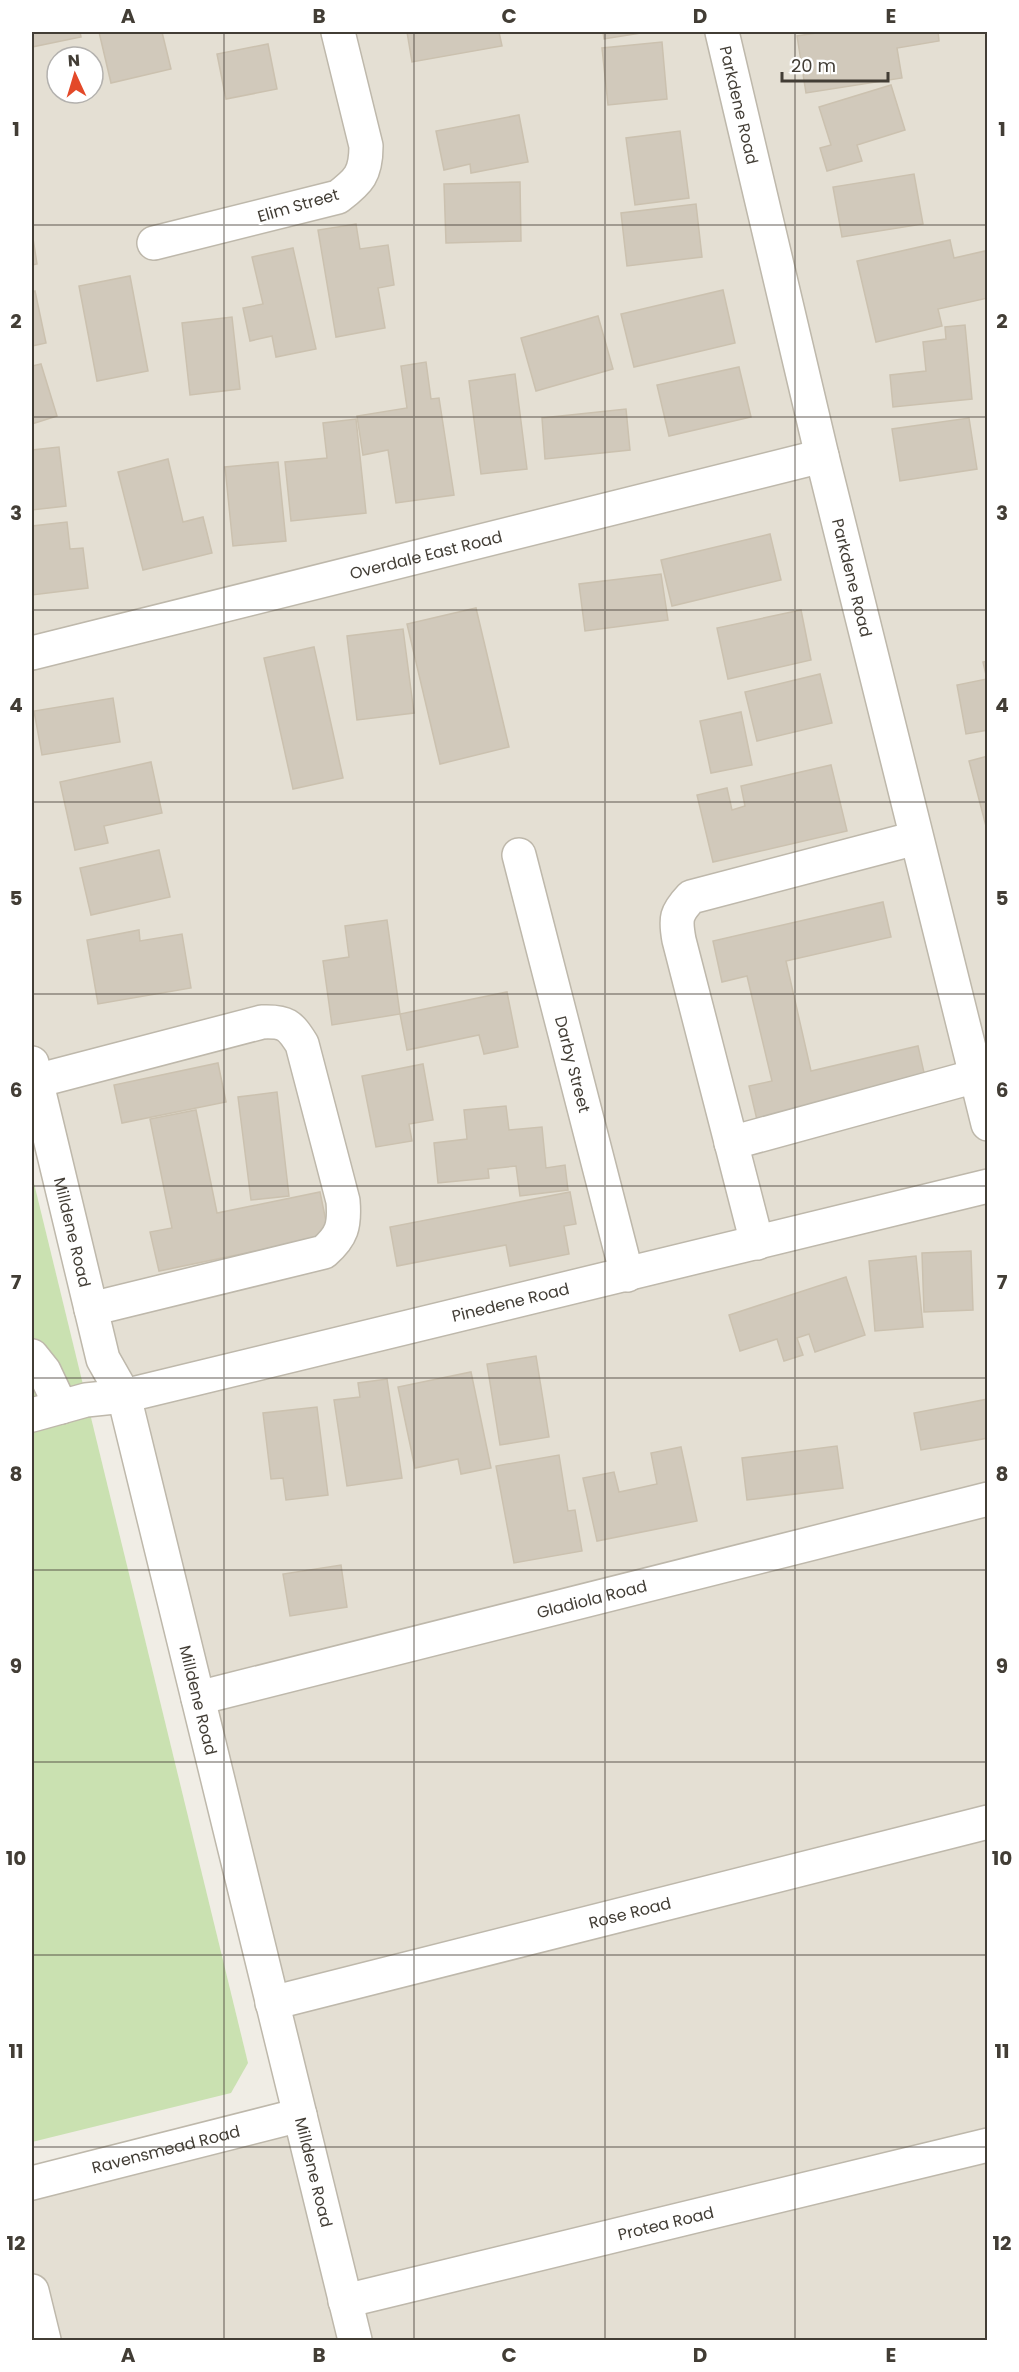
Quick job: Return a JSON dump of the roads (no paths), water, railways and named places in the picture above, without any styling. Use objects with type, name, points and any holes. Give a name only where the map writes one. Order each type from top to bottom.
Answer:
[{"type":"street","name":"Elim Street","points":[[154,243],[338,197],[357,183],[366,165],[366,146],[339,32]]},
{"type":"street","name":"Parkdene Road","points":[[722,32],[822,456],[987,1124]]},
{"type":"street","name":"Overdale East Road","points":[[32,653],[822,456]]},
{"type":"street","points":[[757,1243],[679,940],[676,923],[679,910],[691,897],[916,838]]},
{"type":"street","name":"Darby Street","points":[[519,855],[627,1275]]},
{"type":"street","points":[[34,1072],[262,1022],[277,1021],[291,1026],[302,1044],[343,1201],[344,1219],[339,1239],[324,1252],[91,1309]]},
{"type":"street","name":"Milldene Road","points":[[34,1072],[103,1359],[124,1396],[355,2340]]},
{"type":"street","points":[[731,1143],[976,1076]]},
{"type":"street","name":"Pinedene Road","points":[[46,1411],[86,1400],[124,1396],[987,1186]]},
{"type":"street","points":[[32,1356],[44,1371],[46,1411]]},
{"type":"street","name":"Gladiola Road","points":[[198,1698],[987,1499]]},
{"type":"street","name":"Rose Road","points":[[272,2003],[987,1822]]},
{"type":"street","name":"Ravensmead Road","points":[[32,2183],[300,2115]]},
{"type":"street","name":"Protea Road","points":[[345,2301],[987,2145]]},
{"type":"street","points":[[32,2291],[44,2340]]}]
